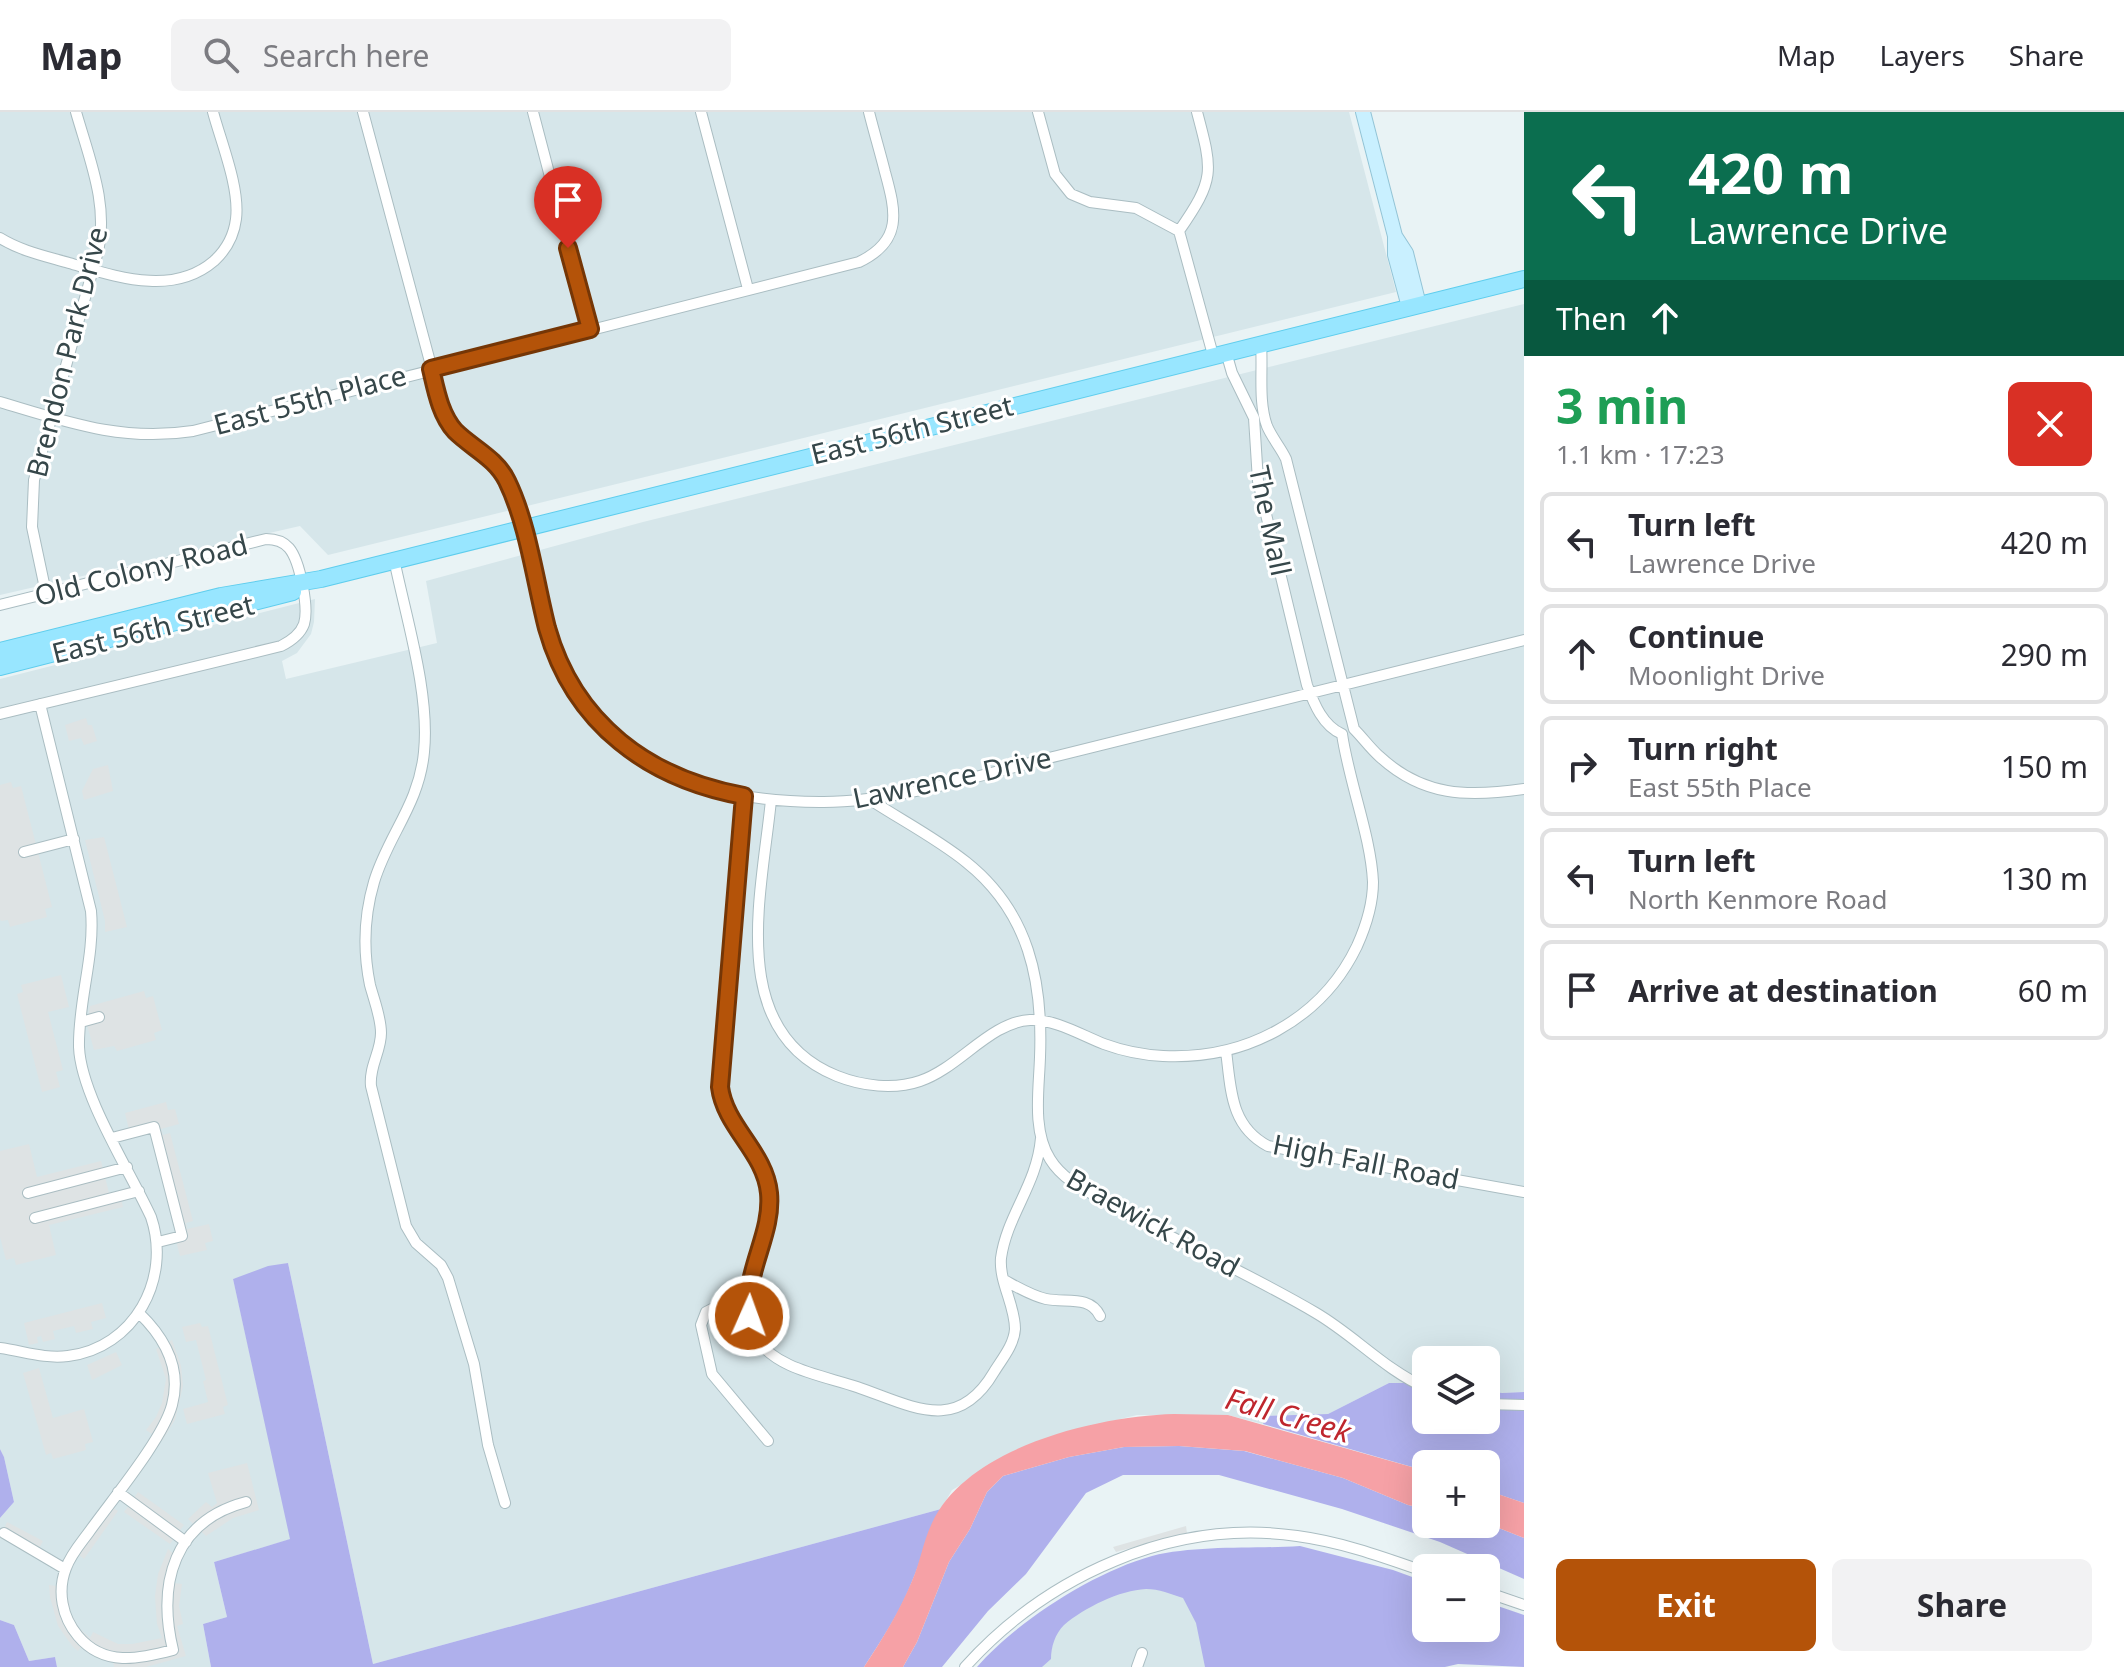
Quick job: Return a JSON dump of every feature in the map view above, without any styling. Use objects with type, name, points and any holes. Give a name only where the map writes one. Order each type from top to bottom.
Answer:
[{"type":"main road","points":[[1363,112],[1395,236],[1406,253],[1414,306]]},
{"type":"main road","name":"East 56th Street","points":[[0,651],[221,596],[302,584],[1524,279]]},
{"type":"main road","name":"East 56th Street","points":[[0,667],[290,595],[302,584]]},
{"type":"street","name":"Brendon Park Drive","points":[[46,593],[34,543],[31,511],[35,472],[101,239],[101,206],[76,112]]},
{"type":"street","points":[[0,238],[21,249],[137,281],[180,279],[203,270],[222,253],[233,231],[236,206],[213,112]]},
{"type":"street","name":"Lawrence Drive","points":[[363,112],[440,402],[448,421],[502,472],[513,495],[557,655],[573,687],[594,716],[622,744],[659,769],[696,785],[771,800],[820,802],[869,799],[997,771],[1524,640]]},
{"type":"street","points":[[533,112],[590,329]]},
{"type":"street","points":[[701,112],[748,289]]},
{"type":"street","name":"East 55th Place","points":[[0,402],[110,433],[169,434],[220,424],[859,262],[876,253],[887,240],[892,230],[894,209],[869,112]]},
{"type":"street","points":[[1038,112],[1055,174],[1071,194],[1090,202],[1136,208],[1179,231],[1201,199],[1208,180],[1208,155],[1197,112]]},
{"type":"street","name":"The Mall","points":[[1179,231],[1220,354],[1286,459],[1354,729]]},
{"type":"street","name":"The Mall","points":[[1261,344],[1263,372],[1258,481],[1310,693]]},
{"type":"street","points":[[1247,399],[1262,396]]},
{"type":"street","name":"Old Colony Road","points":[[0,605],[266,539],[282,542],[291,550],[302,584],[306,617],[302,628],[291,640],[266,649],[40,704]]},
{"type":"street","points":[[394,559],[423,701],[425,741],[421,773],[412,804],[384,856],[368,905],[366,960],[381,1029],[371,1071],[371,1086],[406,1226],[416,1243],[439,1262],[448,1278],[474,1364],[488,1445],[505,1503]]},
{"type":"street","points":[[771,800],[758,964],[770,1012],[786,1039],[816,1065],[844,1078],[867,1084],[903,1084],[942,1072],[1006,1026],[1024,1020],[1042,1021],[1107,1045],[1142,1053],[1186,1056],[1226,1051],[1267,1037],[1302,1015],[1340,975],[1365,927],[1372,895],[1372,869],[1342,734],[1324,719],[1310,693]]},
{"type":"street","points":[[0,714],[40,704],[90,901],[92,922],[79,1049],[83,1073],[151,1217],[158,1242],[155,1280],[139,1313],[110,1341],[85,1352],[54,1357],[0,1348]]},
{"type":"street","points":[[1342,734],[1354,729],[1386,762],[1409,778],[1435,789],[1475,795],[1524,789]]},
{"type":"street","points":[[744,796],[720,1087],[727,1110],[762,1166],[769,1193],[766,1225],[749,1290],[749,1312],[754,1332],[765,1349],[778,1359],[905,1404],[939,1411],[959,1408],[979,1394],[1012,1342],[1014,1323],[1004,1280],[1002,1254],[1032,1182],[1041,1138]]},
{"type":"street","name":"Braewick Road","points":[[869,799],[957,855],[979,873],[1000,898],[1021,932],[1030,954],[1042,1021],[1041,1138],[1057,1168],[1074,1184],[1321,1316],[1385,1366],[1412,1380]]},
{"type":"street","points":[[24,852],[74,839]]},
{"type":"street","points":[[81,1022],[99,1017]]},
{"type":"street","name":"High Fall Road","points":[[1226,1051],[1237,1116],[1251,1135],[1268,1146],[1524,1192]]},
{"type":"street","points":[[112,1138],[154,1127],[182,1236],[158,1242]]},
{"type":"street","points":[[28,1193],[127,1167]]},
{"type":"street","points":[[35,1218],[139,1191]]},
{"type":"street","points":[[1004,1280],[1044,1299],[1089,1304],[1096,1308],[1100,1316]]},
{"type":"street","points":[[749,1290],[706,1312],[701,1325],[713,1377],[768,1441]]},
{"type":"street","points":[[139,1313],[160,1336],[170,1354],[175,1374],[171,1410],[160,1432],[65,1569],[61,1591],[70,1625],[86,1644],[106,1655],[126,1659],[173,1650],[166,1595],[173,1567],[186,1542],[208,1518],[246,1502]]},
{"type":"street","points":[[1500,1404],[1524,1405]]},
{"type":"street","points":[[118,1492],[186,1542]]},
{"type":"street","points":[[4,1533],[65,1569]]},
{"type":"street","points":[[965,1667],[1018,1616],[1060,1587],[1119,1559],[1182,1540],[1248,1533],[1298,1536],[1349,1546],[1412,1567]]},
{"type":"street","points":[[1500,1597],[1524,1605]]},
{"type":"street","points":[[1137,1667],[1142,1653]]},
{"type":"shaded area","points":[[0,112],[1349,112],[1396,292],[328,555],[300,526],[0,595]]},
{"type":"shaded area","points":[[1524,304],[1524,1392],[1500,1393],[1500,1346],[1412,1346],[1412,1383],[1389,1383],[1328,1414],[1266,1416],[1263,1424],[1228,1415],[1137,1415],[1083,1428],[1031,1444],[952,1490],[941,1509],[373,1664],[288,1263],[233,1279],[291,1539],[214,1562],[227,1617],[203,1624],[211,1667],[57,1667],[55,1657],[29,1661],[14,1625],[0,1620],[0,1518],[14,1502],[0,1449],[0,679],[315,599],[311,634],[297,653],[282,661],[286,679],[437,643],[426,581],[643,522]]},
{"type":"shaded area","points":[[86,718],[97,741],[84,745],[81,738],[69,741],[65,725]]},
{"type":"shaded area","points":[[108,765],[113,791],[84,800],[82,791],[93,769]]},
{"type":"shaded area","points":[[11,782],[13,788],[21,786],[52,907],[45,909],[47,917],[10,927],[8,920],[0,919],[0,785]]},
{"type":"shaded area","points":[[104,837],[127,927],[105,932],[85,840]]},
{"type":"shaded area","points":[[61,975],[69,1007],[48,1012],[63,1070],[56,1072],[60,1087],[42,1092],[17,994],[23,992],[21,985]]},
{"type":"shaded area","points":[[144,991],[146,998],[153,996],[162,1030],[154,1033],[156,1040],[117,1051],[114,1046],[94,1050],[87,1025],[90,1006]]},
{"type":"shaded area","points":[[166,1102],[168,1110],[175,1109],[179,1124],[161,1129],[163,1135],[170,1133],[193,1221],[186,1223],[187,1229],[209,1224],[213,1241],[205,1243],[207,1250],[180,1256],[174,1233],[178,1233],[153,1133],[131,1138],[125,1113]]},
{"type":"shaded area","points":[[29,1144],[37,1177],[101,1161],[109,1193],[119,1191],[123,1207],[49,1225],[56,1255],[16,1265],[14,1258],[6,1260],[0,1237],[0,1151]]},
{"type":"shaded area","points":[[288,1263],[373,1664],[941,1509],[903,1602],[864,1667],[211,1667],[203,1624],[227,1617],[214,1562],[290,1539],[233,1279],[268,1266]]},
{"type":"shaded area","points":[[102,1303],[106,1318],[91,1322],[93,1329],[76,1333],[74,1326],[53,1331],[55,1339],[43,1342],[41,1336],[37,1337],[38,1343],[29,1345],[24,1323]]},
{"type":"shaded area","points":[[200,1323],[202,1327],[208,1326],[228,1405],[223,1407],[225,1414],[187,1424],[183,1409],[208,1402],[196,1340],[186,1342],[182,1327]]},
{"type":"shaded area","points":[[172,1340],[181,1366],[183,1386],[175,1420],[162,1441],[146,1430],[162,1403],[166,1379],[156,1349]]},
{"type":"shaded area","points":[[116,1352],[122,1365],[92,1380],[87,1365]]},
{"type":"shaded area","points":[[39,1368],[53,1418],[84,1409],[93,1442],[85,1444],[86,1450],[53,1459],[51,1453],[46,1455],[23,1373]]},
{"type":"shaded area","points":[[1389,1383],[1412,1383],[1412,1434],[1500,1434],[1500,1393],[1524,1392],[1524,1503],[1500,1495],[1500,1450],[1412,1450],[1412,1467],[1263,1424],[1266,1416],[1328,1414]]},
{"type":"shaded area","name":"Fall Creek","points":[[1228,1415],[1412,1467],[1412,1506],[1343,1478],[1245,1451],[1179,1446],[1124,1447],[1069,1457],[1003,1476],[987,1492],[970,1529],[949,1562],[917,1642],[903,1667],[864,1667],[907,1592],[932,1523],[949,1497],[974,1474],[1037,1441],[1073,1429],[1143,1416]]},
{"type":"shaded area","points":[[1179,1446],[1244,1451],[1343,1478],[1412,1506],[1412,1533],[1342,1509],[1219,1475],[1123,1475],[1086,1493],[1026,1574],[988,1611],[942,1667],[903,1667],[917,1642],[949,1562],[970,1529],[987,1492],[1003,1476],[1069,1457],[1124,1447]]},
{"type":"shaded area","points":[[0,1449],[14,1502],[0,1518]]},
{"type":"shaded area","points":[[247,1463],[259,1510],[233,1518],[206,1536],[188,1519],[206,1502],[212,1507],[217,1503],[208,1473]]},
{"type":"shaded area","points":[[138,1492],[184,1525],[170,1544],[124,1512]]},
{"type":"shaded area","points":[[1500,1495],[1524,1503],[1524,1538],[1500,1529]]},
{"type":"shaded area","points":[[105,1502],[118,1511],[84,1559],[72,1549]]},
{"type":"shaded area","points":[[7,1522],[43,1541],[35,1556],[0,1538]]},
{"type":"shaded area","points":[[1186,1526],[1187,1533],[1116,1552],[1113,1547]]},
{"type":"shaded area","points":[[1500,1529],[1524,1538],[1524,1579],[1500,1568],[1500,1554],[1467,1554],[1428,1538],[1500,1538]]},
{"type":"shaded area","points":[[1300,1546],[1412,1577],[1412,1642],[1500,1642],[1500,1607],[1524,1615],[1524,1667],[1458,1664],[1445,1667],[1205,1667],[1196,1623],[1183,1598],[1146,1589],[1114,1596],[1064,1625],[1053,1645],[1051,1659],[1042,1667],[977,1667],[1013,1632],[1035,1616],[1106,1574],[1152,1556],[1225,1548]]},
{"type":"shaded area","points":[[168,1549],[181,1560],[174,1583],[182,1584],[179,1606],[183,1624],[177,1626],[186,1656],[146,1667],[114,1667],[113,1661],[82,1646],[78,1651],[73,1647],[58,1626],[49,1585],[66,1587],[71,1613],[79,1628],[90,1638],[93,1632],[118,1644],[132,1644],[162,1638],[157,1624],[155,1596],[158,1574]]},
{"type":"shaded area","points":[[1197,1562],[1223,1667],[1005,1667],[1090,1595]]},
{"type":"shaded area","points":[[0,1620],[14,1625],[29,1661],[55,1657],[57,1667],[0,1667]]},
{"type":"route","points":[[568,248],[590,329],[431,369],[448,421],[455,431],[502,472],[513,495],[550,636],[561,666],[582,700],[613,737],[645,761],[696,785],[744,796],[720,1087],[727,1110],[757,1155],[769,1193],[766,1225],[750,1281],[749,1316]]}]
